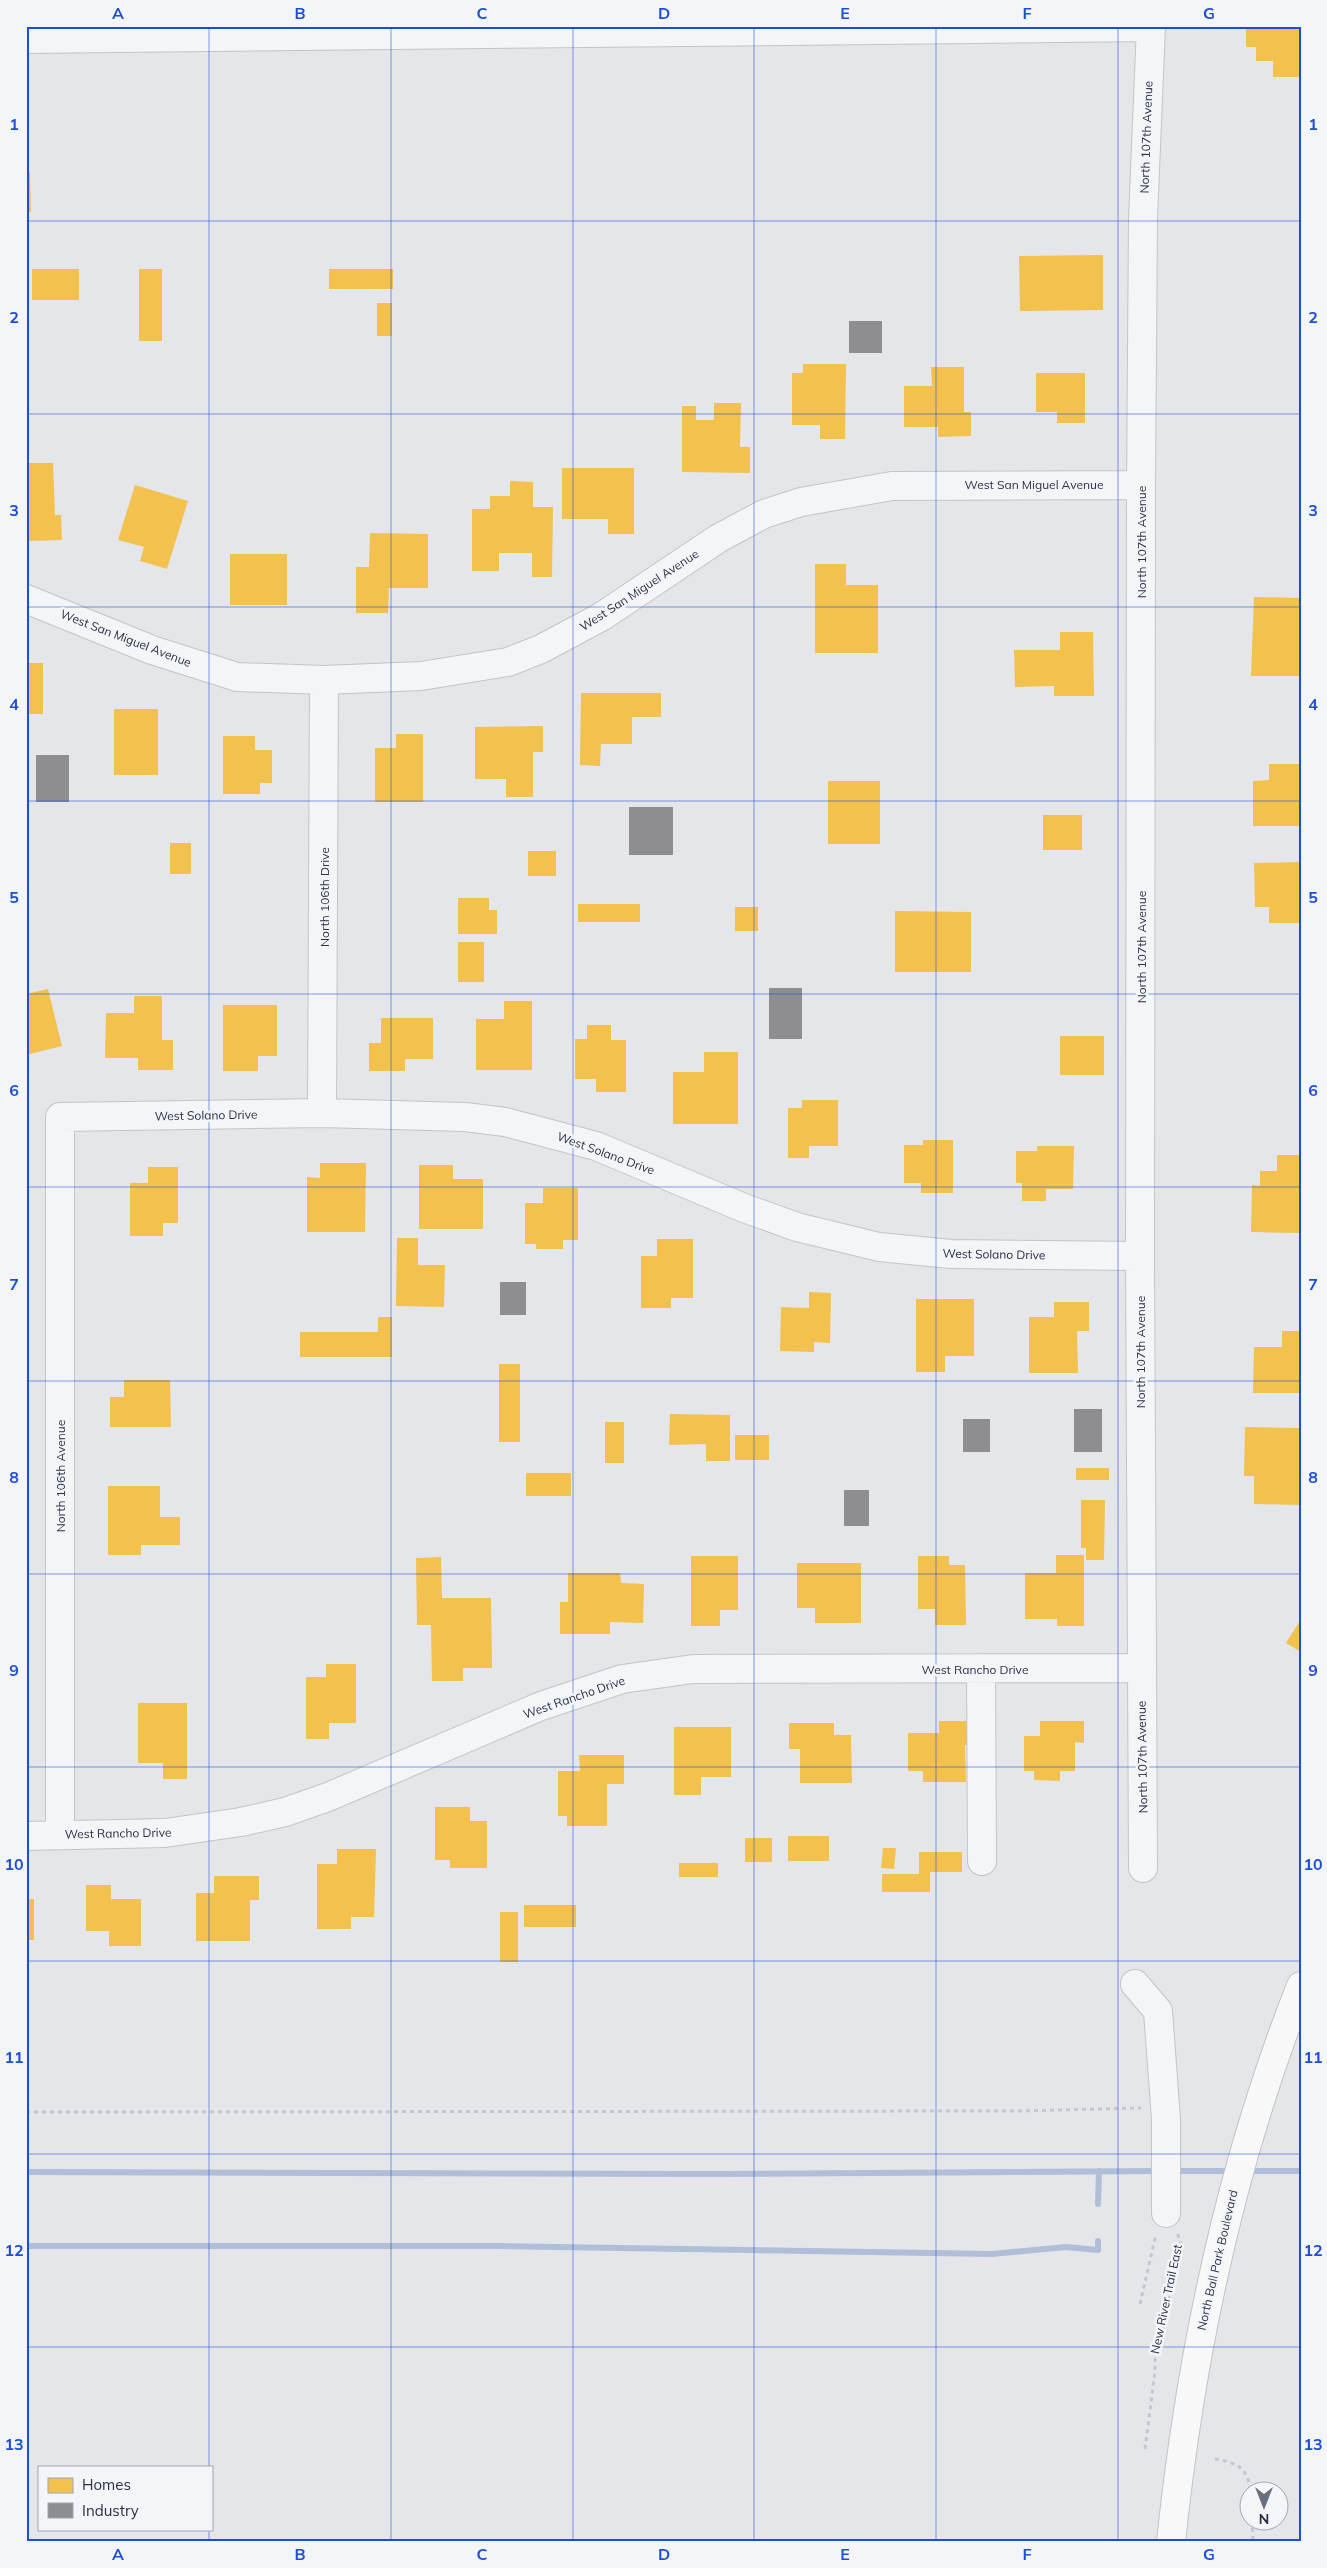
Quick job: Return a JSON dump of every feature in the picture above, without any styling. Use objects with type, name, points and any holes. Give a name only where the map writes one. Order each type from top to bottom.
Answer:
[{"type":"main road","name":"North Ball Park Boulevard","points":[[1171,2542],[1186,2414],[1221,2236],[1235,2181],[1267,2079],[1301,1986]]},
{"type":"street","points":[[26,39],[1150,26]]},
{"type":"street","name":"North 107th Avenue","points":[[1143,1868],[1140,1256],[1141,485],[1143,219],[1150,26]]},
{"type":"street","name":"West San Miguel Avenue","points":[[26,599],[152,650],[237,677],[324,680],[421,676],[508,662],[542,649],[601,617],[719,538],[764,514],[801,502],[892,486],[1141,485]]},
{"type":"street","name":"North 106th Drive","points":[[322,1113],[324,680]]},
{"type":"street","name":"West Solano Drive","points":[[60,1117],[322,1113],[465,1117],[505,1122],[558,1135],[633,1160],[744,1208],[797,1227],[879,1247],[951,1254],[1140,1256]]},
{"type":"street","name":"North 106th Avenue","points":[[60,1117],[60,1834]]},
{"type":"street","name":"West Rancho Drive","points":[[26,1836],[165,1833],[241,1822],[284,1812],[328,1797],[541,1706],[622,1679],[693,1669],[1141,1668]]},
{"type":"street","points":[[981,1669],[982,1861]]},
{"type":"street","points":[[1135,1984],[1158,2011],[1166,2114],[1166,2213]]},
{"type":"path","points":[[26,2112],[1166,2114]]},
{"type":"path","points":[[1140,2304],[1159,2223],[1166,2213]]},
{"type":"path","name":"New River Trail East","points":[[1145,2449],[1155,2371],[1155,2343],[1161,2330],[1181,2245],[1174,2221],[1166,2213]]},
{"type":"path","points":[[1215,2459],[1230,2461],[1242,2468],[1249,2480]]},
{"type":"building: Homes","points":[[1246,26],[1301,26],[1301,77],[1273,77],[1273,61],[1256,61],[1256,47],[1246,47]]},
{"type":"building: Homes","points":[[30,172],[31,212],[26,212],[26,173]]},
{"type":"building: Homes","points":[[1103,255],[1103,310],[1020,311],[1019,256]]},
{"type":"building: Homes","points":[[32,269],[79,269],[79,300],[32,300]]},
{"type":"building: Homes","points":[[139,269],[162,269],[162,341],[139,341]]},
{"type":"building: Homes","points":[[329,269],[393,269],[393,289],[329,289]]},
{"type":"building: Homes","points":[[377,303],[392,303],[392,336],[377,336]]},
{"type":"building: Homes","points":[[803,364],[846,364],[845,439],[820,439],[820,425],[792,425],[792,373],[803,373]]},
{"type":"building: Homes","points":[[931,367],[964,367],[964,412],[971,412],[971,436],[938,437],[938,427],[904,427],[904,386],[932,386]]},
{"type":"building: Homes","points":[[1036,373],[1085,373],[1085,423],[1057,423],[1057,412],[1036,412]]},
{"type":"building: Homes","points":[[714,403],[741,403],[740,447],[750,447],[750,473],[682,472],[682,406],[696,406],[696,420],[714,420]]},
{"type":"building: Homes","points":[[26,463],[53,463],[55,515],[61,515],[62,540],[28,541]]},
{"type":"building: Homes","points":[[562,468],[634,468],[634,534],[608,534],[608,519],[562,519]]},
{"type":"building: Homes","points":[[510,481],[533,482],[533,507],[553,507],[552,577],[532,577],[532,553],[499,553],[499,571],[472,571],[472,509],[490,509],[490,496],[510,496]]},
{"type":"building: Homes","points":[[135,485],[188,501],[167,569],[140,561],[144,547],[118,540]]},
{"type":"building: Homes","points":[[370,533],[428,534],[428,588],[389,588],[388,613],[356,613],[356,567],[369,567]]},
{"type":"building: Homes","points":[[230,554],[287,554],[287,605],[230,605]]},
{"type":"building: Homes","points":[[815,564],[846,564],[846,585],[878,585],[878,653],[815,653]]},
{"type":"building: Homes","points":[[1254,597],[1301,598],[1301,676],[1251,676]]},
{"type":"building: Homes","points":[[1060,632],[1093,632],[1094,696],[1054,696],[1054,686],[1015,687],[1014,650],[1060,650]]},
{"type":"building: Homes","points":[[26,663],[43,663],[43,714],[26,714]]},
{"type":"building: Homes","points":[[581,693],[661,693],[661,717],[632,717],[632,744],[601,744],[600,766],[580,765]]},
{"type":"building: Homes","points":[[114,709],[158,709],[158,775],[114,775]]},
{"type":"building: Homes","points":[[543,726],[543,752],[533,752],[533,797],[506,797],[506,779],[475,779],[475,727]]},
{"type":"building: Homes","points":[[396,734],[423,734],[423,802],[375,802],[375,748],[396,748]]},
{"type":"building: Homes","points":[[223,736],[255,736],[255,750],[272,750],[272,783],[260,783],[260,794],[223,794]]},
{"type":"building: Homes","points":[[1269,764],[1301,764],[1301,826],[1253,826],[1253,781],[1269,780]]},
{"type":"building: Homes","points":[[828,781],[880,781],[880,844],[828,844]]},
{"type":"building: Homes","points":[[1043,815],[1082,815],[1082,850],[1043,850]]},
{"type":"building: Homes","points":[[170,843],[191,843],[191,874],[170,874]]},
{"type":"building: Homes","points":[[528,851],[556,851],[556,876],[528,876]]},
{"type":"building: Homes","points":[[1301,862],[1301,923],[1269,923],[1269,907],[1255,907],[1254,863]]},
{"type":"building: Homes","points":[[458,898],[489,898],[489,910],[497,910],[497,934],[458,934]]},
{"type":"building: Homes","points":[[578,904],[640,904],[640,922],[578,922]]},
{"type":"building: Homes","points":[[735,907],[758,907],[758,931],[735,931]]},
{"type":"building: Homes","points":[[895,911],[971,912],[971,972],[895,972]]},
{"type":"building: Homes","points":[[458,942],[484,942],[484,982],[458,982]]},
{"type":"building: Homes","points":[[48,989],[62,1046],[26,1055],[26,994]]},
{"type":"building: Homes","points":[[134,996],[162,996],[162,1040],[173,1040],[173,1070],[138,1070],[138,1058],[105,1058],[106,1013],[134,1013]]},
{"type":"building: Homes","points":[[504,1001],[532,1001],[532,1070],[476,1070],[476,1019],[504,1019]]},
{"type":"building: Homes","points":[[223,1005],[277,1005],[277,1056],[258,1056],[258,1071],[223,1071]]},
{"type":"building: Homes","points":[[381,1018],[433,1018],[433,1059],[405,1059],[405,1071],[369,1071],[369,1043],[381,1043]]},
{"type":"building: Homes","points":[[587,1025],[611,1025],[611,1040],[626,1040],[626,1092],[596,1092],[596,1079],[575,1079],[575,1039],[587,1039]]},
{"type":"building: Homes","points":[[1060,1036],[1104,1036],[1104,1075],[1060,1075]]},
{"type":"building: Homes","points":[[704,1052],[738,1052],[738,1124],[673,1124],[673,1072],[704,1072]]},
{"type":"building: Homes","points":[[802,1100],[838,1100],[838,1146],[809,1146],[809,1158],[788,1158],[788,1108],[802,1108]]},
{"type":"building: Homes","points":[[923,1140],[953,1140],[953,1193],[921,1193],[921,1183],[904,1183],[904,1145],[923,1145]]},
{"type":"building: Homes","points":[[1037,1146],[1074,1146],[1073,1189],[1046,1189],[1046,1201],[1022,1201],[1022,1183],[1016,1183],[1016,1151],[1037,1151]]},
{"type":"building: Homes","points":[[1277,1155],[1301,1155],[1301,1233],[1251,1232],[1252,1185],[1260,1186],[1260,1171],[1277,1171]]},
{"type":"building: Homes","points":[[320,1163],[366,1163],[365,1232],[307,1232],[307,1177],[320,1178]]},
{"type":"building: Homes","points":[[419,1165],[453,1165],[453,1179],[483,1179],[483,1229],[419,1229]]},
{"type":"building: Homes","points":[[148,1167],[178,1167],[178,1223],[163,1223],[163,1236],[130,1236],[130,1183],[148,1183]]},
{"type":"building: Homes","points":[[543,1188],[578,1188],[578,1240],[563,1240],[563,1249],[536,1249],[536,1244],[525,1244],[525,1203],[543,1203]]},
{"type":"building: Homes","points":[[397,1238],[418,1238],[418,1265],[445,1265],[444,1307],[396,1306]]},
{"type":"building: Homes","points":[[657,1239],[693,1239],[693,1298],[671,1298],[671,1308],[641,1308],[641,1256],[657,1256]]},
{"type":"building: Homes","points":[[809,1292],[831,1293],[830,1343],[814,1342],[814,1352],[780,1351],[781,1307],[809,1308]]},
{"type":"building: Homes","points":[[916,1299],[974,1299],[974,1356],[945,1356],[945,1372],[916,1372]]},
{"type":"building: Homes","points":[[1054,1302],[1089,1302],[1089,1331],[1077,1331],[1078,1373],[1029,1373],[1029,1317],[1054,1317]]},
{"type":"building: Homes","points":[[378,1317],[392,1317],[392,1357],[300,1357],[300,1332],[378,1332]]},
{"type":"building: Homes","points":[[1282,1331],[1301,1331],[1301,1393],[1253,1393],[1254,1347],[1282,1347]]},
{"type":"building: Homes","points":[[499,1364],[520,1364],[520,1442],[499,1442]]},
{"type":"building: Homes","points":[[124,1380],[170,1380],[171,1427],[110,1427],[110,1397],[124,1397]]},
{"type":"building: Homes","points":[[670,1414],[730,1415],[730,1461],[706,1461],[706,1444],[669,1445]]},
{"type":"building: Homes","points":[[605,1422],[624,1422],[624,1463],[605,1463]]},
{"type":"building: Homes","points":[[1245,1427],[1301,1428],[1301,1505],[1254,1504],[1254,1476],[1244,1476]]},
{"type":"building: Homes","points":[[735,1435],[769,1435],[769,1460],[735,1460]]},
{"type":"building: Homes","points":[[1076,1468],[1109,1468],[1109,1480],[1076,1480]]},
{"type":"building: Homes","points":[[526,1473],[571,1473],[571,1496],[526,1496]]},
{"type":"building: Homes","points":[[108,1486],[160,1486],[160,1517],[180,1517],[180,1545],[141,1545],[141,1555],[108,1555]]},
{"type":"building: Homes","points":[[1081,1500],[1105,1500],[1104,1560],[1086,1560],[1086,1548],[1081,1548]]},
{"type":"building: Homes","points":[[1056,1555],[1084,1555],[1084,1626],[1057,1626],[1057,1619],[1025,1619],[1025,1573],[1056,1573]]},
{"type":"building: Homes","points":[[691,1556],[738,1556],[738,1610],[720,1610],[720,1626],[691,1626]]},
{"type":"building: Homes","points":[[918,1556],[949,1556],[949,1565],[965,1565],[966,1625],[935,1625],[935,1609],[918,1609]]},
{"type":"building: Homes","points":[[441,1557],[442,1598],[491,1598],[492,1668],[463,1668],[463,1681],[432,1681],[431,1625],[417,1625],[416,1558]]},
{"type":"building: Homes","points":[[797,1563],[861,1563],[861,1623],[815,1623],[815,1608],[797,1608]]},
{"type":"building: Homes","points":[[568,1573],[620,1573],[621,1583],[644,1584],[643,1623],[610,1622],[610,1634],[560,1634],[560,1602],[568,1602]]},
{"type":"building: Homes","points":[[1301,1619],[1301,1652],[1286,1643]]},
{"type":"building: Homes","points":[[326,1664],[356,1664],[356,1723],[329,1723],[329,1739],[306,1739],[306,1677],[326,1677]]},
{"type":"building: Homes","points":[[138,1703],[187,1703],[187,1779],[163,1779],[163,1763],[138,1763]]},
{"type":"building: Homes","points":[[939,1721],[978,1721],[979,1745],[965,1745],[966,1782],[923,1782],[923,1771],[908,1771],[908,1733],[939,1733]]},
{"type":"building: Homes","points":[[1040,1721],[1084,1721],[1084,1743],[1075,1742],[1075,1771],[1060,1771],[1060,1781],[1034,1780],[1034,1771],[1024,1771],[1024,1736],[1040,1736]]},
{"type":"building: Homes","points":[[789,1723],[834,1723],[834,1735],[851,1735],[852,1783],[800,1783],[800,1749],[789,1749]]},
{"type":"building: Homes","points":[[674,1727],[731,1727],[731,1777],[701,1777],[701,1795],[674,1795]]},
{"type":"building: Homes","points":[[579,1755],[624,1755],[624,1784],[607,1784],[607,1826],[567,1826],[567,1816],[558,1816],[558,1771],[580,1771]]},
{"type":"building: Homes","points":[[435,1807],[470,1807],[470,1821],[487,1821],[487,1868],[450,1868],[450,1860],[435,1860]]},
{"type":"building: Homes","points":[[788,1836],[829,1836],[829,1861],[788,1861]]},
{"type":"building: Homes","points":[[745,1838],[772,1838],[772,1862],[745,1862]]},
{"type":"building: Homes","points":[[883,1848],[896,1848],[894,1869],[881,1868]]},
{"type":"building: Homes","points":[[337,1849],[376,1849],[374,1917],[351,1917],[351,1929],[317,1929],[317,1864],[337,1864]]},
{"type":"building: Homes","points":[[919,1852],[962,1852],[962,1872],[930,1872],[930,1892],[882,1892],[882,1874],[919,1874]]},
{"type":"building: Homes","points":[[679,1863],[718,1863],[718,1877],[679,1877]]},
{"type":"building: Homes","points":[[214,1876],[259,1876],[259,1900],[250,1900],[250,1941],[196,1941],[196,1893],[214,1893]]},
{"type":"building: Homes","points":[[86,1885],[111,1885],[111,1899],[141,1899],[141,1946],[109,1946],[109,1931],[86,1931]]},
{"type":"building: Homes","points":[[26,1899],[34,1899],[34,1940],[29,1940],[28,1982]]},
{"type":"building: Homes","points":[[524,1905],[576,1905],[576,1927],[524,1927]]},
{"type":"building: Homes","points":[[500,1912],[518,1912],[518,1962],[500,1962]]},
{"type":"building: Industry","points":[[849,321],[882,321],[882,353],[849,353]]},
{"type":"building: Industry","points":[[36,755],[69,755],[69,802],[36,802]]},
{"type":"building: Industry","points":[[629,807],[673,807],[673,855],[629,855]]},
{"type":"building: Industry","points":[[769,988],[802,988],[802,1039],[769,1039]]},
{"type":"building: Industry","points":[[500,1282],[526,1282],[526,1315],[500,1315]]},
{"type":"building: Industry","points":[[1074,1409],[1102,1409],[1102,1452],[1074,1452]]},
{"type":"building: Industry","points":[[963,1419],[990,1419],[990,1452],[963,1452]]},
{"type":"building: Industry","points":[[844,1490],[869,1490],[869,1526],[844,1526]]},
{"type":"waterway","points":[[1098,2204],[1099,2171]]},
{"type":"waterway","points":[[26,2172],[711,2174],[1160,2171]]},
{"type":"waterway","points":[[1172,2171],[1232,2171]]},
{"type":"waterway","points":[[1247,2171],[1301,2171]]},
{"type":"waterway","points":[[26,2246],[500,2246],[992,2254],[1066,2247],[1098,2250],[1098,2241]]}]
